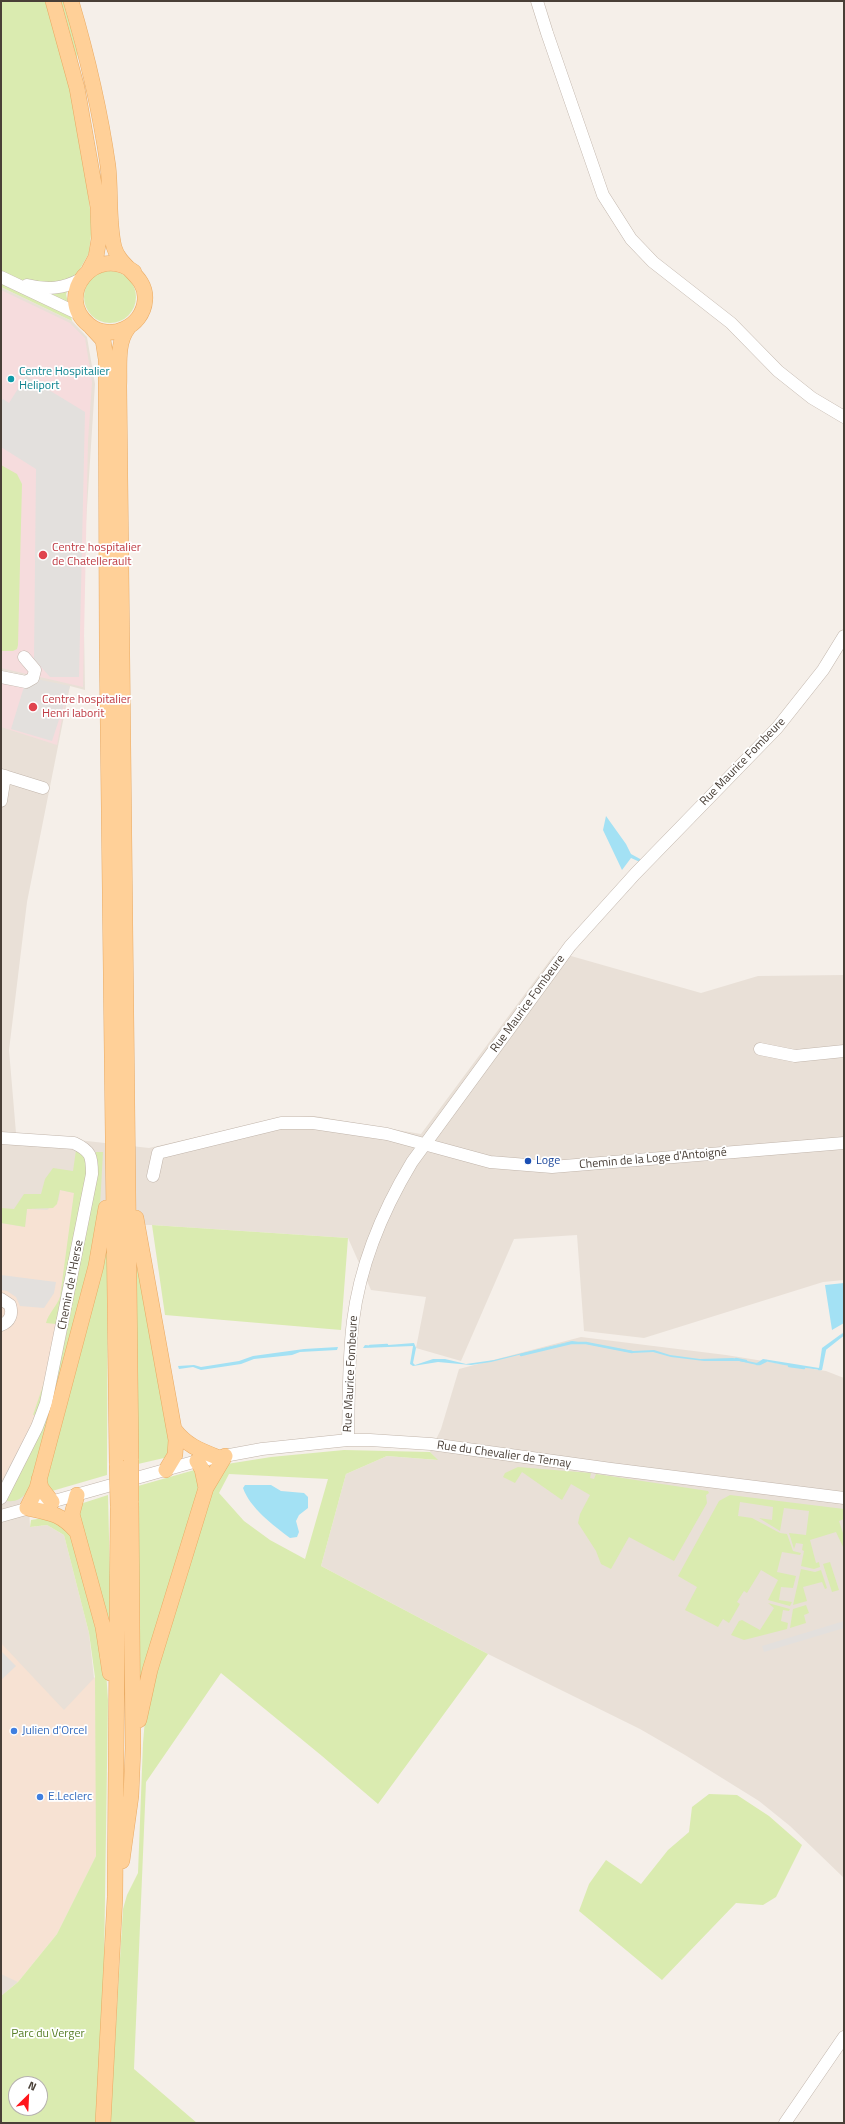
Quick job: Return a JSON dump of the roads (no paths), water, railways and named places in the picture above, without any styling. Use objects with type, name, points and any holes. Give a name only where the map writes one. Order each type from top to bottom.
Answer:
[{"type":"main road","points":[[54,1],[77,88],[98,208],[99,239],[96,257],[85,274],[75,299],[79,314],[103,340],[106,360],[107,629],[120,1152],[132,1178],[136,1226],[176,1440],[175,1455],[166,1470]]},
{"type":"main road","points":[[71,1],[94,84],[103,133],[115,249],[142,284],[145,300],[139,318],[123,335],[119,386],[120,1152],[114,1373],[124,1462],[124,1504],[133,1748],[128,1822],[116,1898]]},
{"type":"main road","points":[[85,274],[99,265],[110,263],[123,265],[134,272]]},
{"type":"main road","points":[[91,327],[112,333],[128,328]]},
{"type":"main road","points":[[76,1531],[65,1519],[52,1513],[27,1508],[39,1479],[96,1266],[106,1209],[107,1168],[120,1152]]},
{"type":"main road","points":[[133,1748],[150,1670],[206,1488],[221,1456],[194,1448],[182,1439],[174,1429]]},
{"type":"main road","points":[[197,1461],[202,1469],[206,1488]]},
{"type":"main road","points":[[39,1479],[40,1488],[52,1502]]},
{"type":"main road","points":[[77,1495],[72,1514],[103,1627],[116,1709]]},
{"type":"main road","points":[[103,2123],[116,1898],[116,1709],[124,1504]]},
{"type":"street","points":[[538,1],[547,33],[603,195],[631,239],[653,262],[731,323],[778,371],[812,398],[844,417]]},
{"type":"street","points":[[1,277],[29,286],[48,288],[65,287],[85,274]]},
{"type":"street","points":[[1,277],[79,314]]},
{"type":"street","name":"Rue Maurice Fombeure","points":[[348,1440],[350,1357],[358,1291],[375,1236],[398,1184],[425,1144],[570,946],[635,874],[777,728],[823,670],[844,636]]},
{"type":"street","points":[[1,677],[26,682],[33,678],[35,670],[24,657]]},
{"type":"street","points":[[1,801],[3,775],[43,788]]},
{"type":"street","points":[[760,1049],[795,1056],[844,1051]]},
{"type":"street","name":"Chemin de la Loge d'Antoigné","points":[[153,1176],[158,1153],[281,1123],[313,1123],[387,1134],[490,1162],[552,1167],[844,1143]]},
{"type":"street","name":"Chemin de l'Herse","points":[[1,1138],[74,1143],[85,1148],[92,1158],[92,1174],[84,1220],[46,1404],[38,1426],[1,1498]]},
{"type":"street","points":[[1,1298],[10,1305],[12,1314],[7,1322],[1,1325]]},
{"type":"street","name":"Rue du Chevalier de Ternay","points":[[1,1516],[197,1461],[303,1444],[348,1440],[431,1444],[604,1468],[634,1470],[718,1483],[844,1498]]},
{"type":"street","points":[[785,2123],[844,2037]]},
{"type":"water","points":[[606,816],[626,844],[631,854],[642,860],[640,862],[631,858],[622,870],[603,830]]},
{"type":"water","points":[[844,1283],[844,1323],[832,1330],[825,1285]]},
{"type":"water","points":[[844,1332],[824,1351],[821,1370],[764,1361],[757,1365],[739,1361],[704,1361],[671,1357],[653,1352],[633,1353],[582,1343],[566,1343],[491,1362],[471,1365],[438,1362],[413,1366],[410,1364],[413,1346],[363,1348],[365,1345],[375,1346],[414,1343],[416,1348],[413,1363],[415,1365],[433,1359],[445,1359],[466,1364],[494,1360],[572,1341],[633,1351],[654,1350],[670,1355],[700,1359],[733,1358],[757,1363],[763,1359],[819,1368],[822,1348]]},
{"type":"water","points":[[338,1347],[337,1350],[300,1352],[292,1355],[254,1359],[241,1364],[201,1370],[193,1367],[179,1369],[178,1366],[194,1365],[201,1367],[239,1361],[253,1356],[304,1349]]},
{"type":"water","points":[[245,1485],[271,1485],[281,1491],[304,1493],[308,1497],[308,1508],[299,1515],[296,1521],[299,1532],[297,1537],[290,1538],[276,1528],[256,1509],[246,1495],[243,1488]]},
{"type":"waterway","points":[[819,1369],[821,1369],[825,1349],[844,1334]]},
{"type":"waterway","points":[[521,1355],[571,1343],[586,1343],[632,1352]]},
{"type":"waterway","points":[[370,1346],[387,1345]]},
{"type":"waterway","points":[[736,1359],[746,1361]]},
{"type":"waterway","points":[[757,1364],[766,1361]]},
{"type":"waterway","points":[[789,1366],[804,1368]]},
{"type":"place","name":"Centre Hospitalier Heliport","points":[[11,379]]},
{"type":"place","name":"Centre hospitalier de Chatellerault","points":[[43,555]]},
{"type":"place","name":"Centre hospitalier Henri laborit","points":[[33,707]]},
{"type":"place","name":"Loge","points":[[528,1161]]},
{"type":"place","name":"Julien d'Orcel","points":[[14,1731]]},
{"type":"place","name":"E.Leclerc","points":[[40,1797]]},
{"type":"park label","name":"Parc du Verger","points":[[48,2034]]}]
